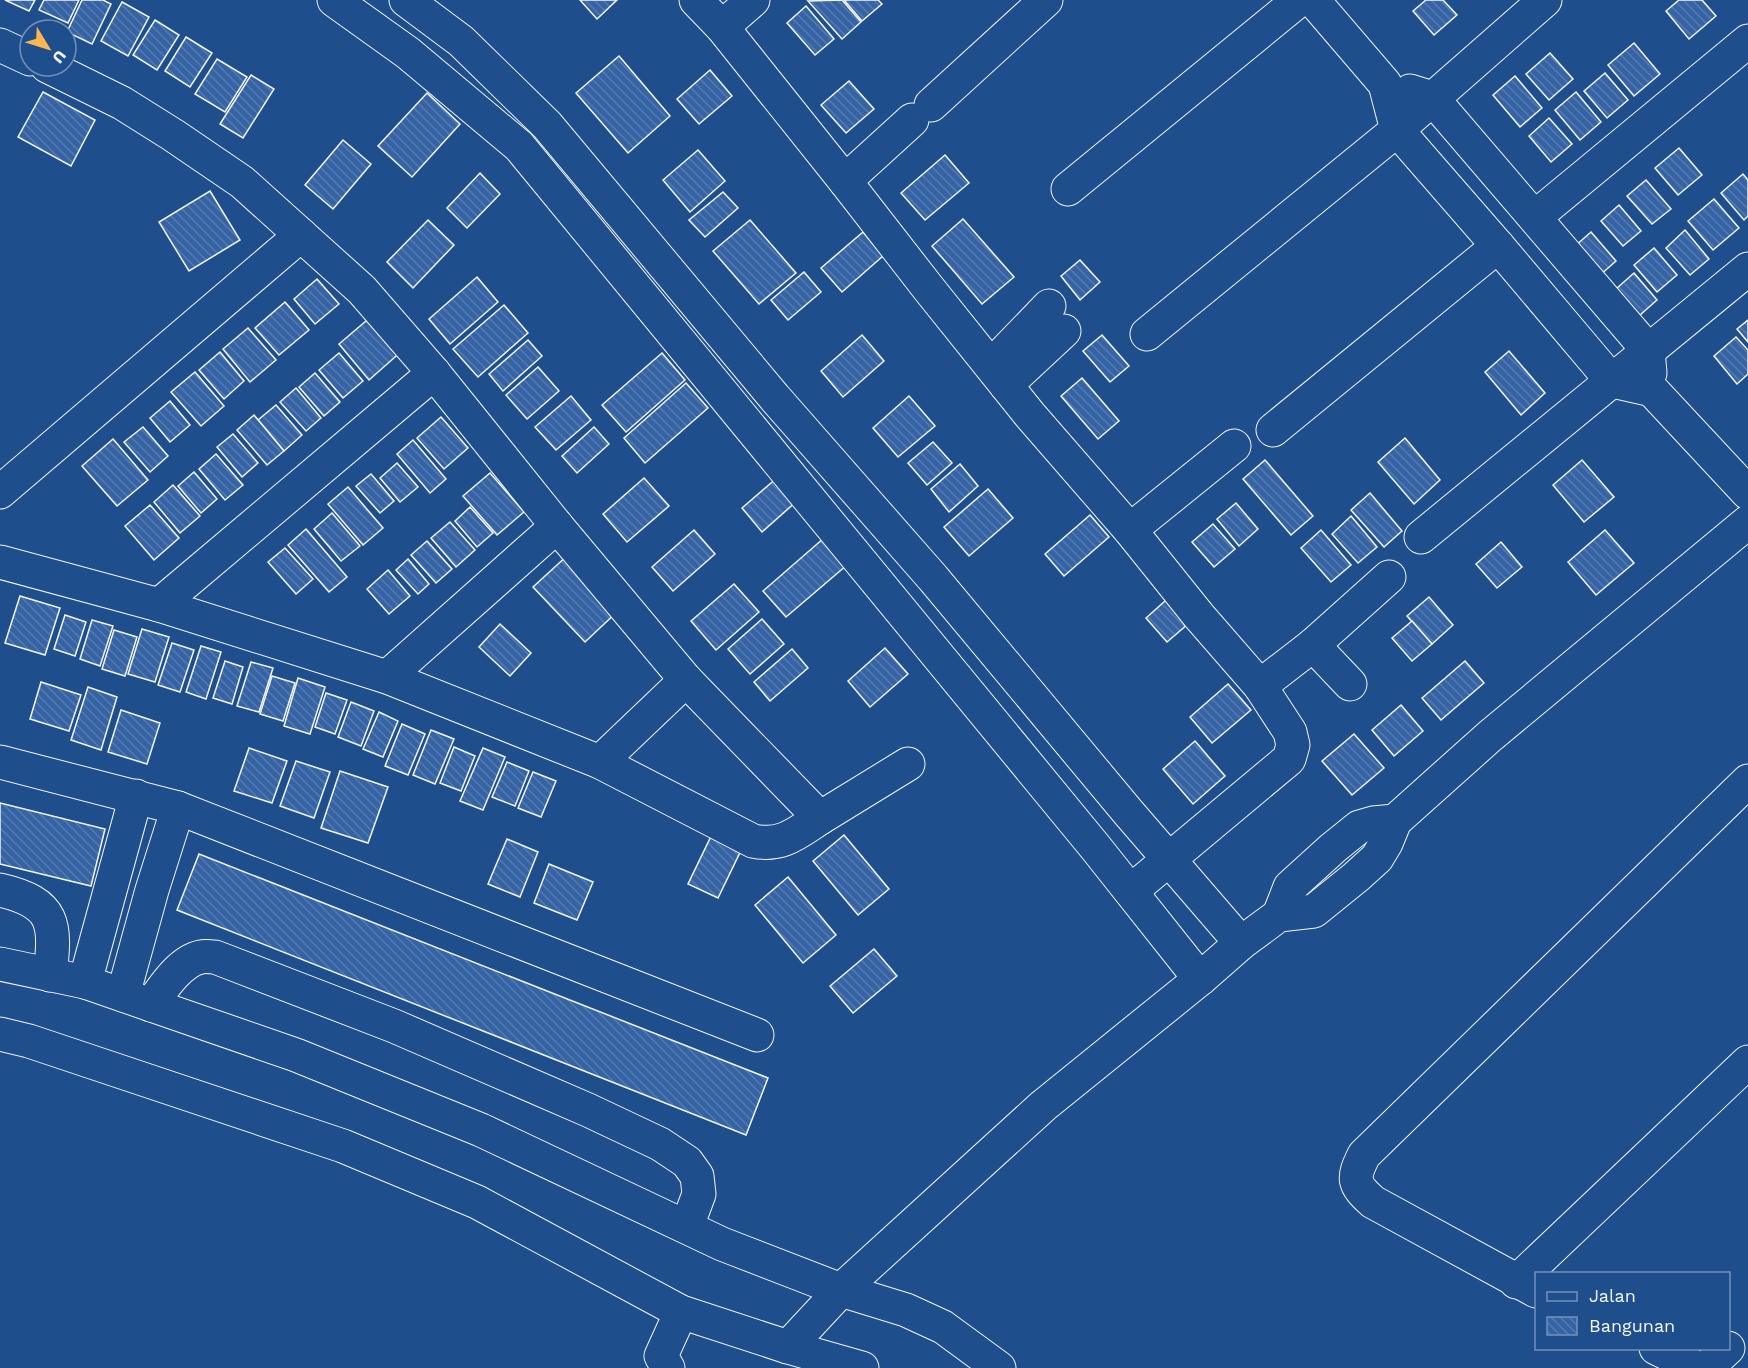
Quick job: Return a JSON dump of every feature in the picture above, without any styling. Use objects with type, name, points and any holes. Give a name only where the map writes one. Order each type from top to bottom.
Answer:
[{"type":"street","points":[[334,0],[408,53],[519,146],[750,424],[1131,891],[1200,979]]},
{"type":"street","points":[[406,0],[461,41],[547,125],[775,398],[933,578],[1241,943]]},
{"type":"street","points":[[696,0],[722,27],[998,376],[1260,686],[1290,732],[1293,745],[1289,759],[1131,891]]},
{"type":"street","points":[[722,27],[753,0]]},
{"type":"street","points":[[845,181],[1046,0]]},
{"type":"street","points":[[1068,189],[1299,0]]},
{"type":"street","points":[[1313,0],[1386,84],[1396,130],[1612,381],[1652,390],[1748,493]]},
{"type":"street","points":[[1147,334],[1396,130],[1545,0]]},
{"type":"street","points":[[1536,217],[1748,41]]},
{"type":"street","points":[[0,45],[18,53]]},
{"type":"street","points":[[71,78],[122,103],[242,182],[362,290],[434,373],[557,526],[686,680],[820,818]]},
{"type":"street","points":[[1386,84],[1432,98],[1536,217],[1648,350],[1652,390]]},
{"type":"street","points":[[519,146],[547,125]]},
{"type":"street","points":[[0,492],[301,235]]},
{"type":"street","points":[[1274,430],[1498,246]]},
{"type":"street","points":[[1421,537],[1748,270]]},
{"type":"street","points":[[998,376],[1057,318]]},
{"type":"street","points":[[159,605],[434,373]]},
{"type":"street","points":[[1130,530],[1234,446]]},
{"type":"street","points":[[788,1347],[841,1290],[1043,1106],[1241,943],[1279,915],[1290,887],[1334,848],[1359,827],[1395,820],[1490,736],[1748,522]]},
{"type":"street","points":[[387,677],[557,526]]},
{"type":"street","points":[[0,562],[159,605],[387,677],[600,762],[753,841],[765,844],[784,841],[908,764]]},
{"type":"street","points":[[1260,686],[1313,645],[1389,577]]},
{"type":"street","points":[[1313,645],[1350,684]]},
{"type":"street","points":[[600,762],[686,680]]},
{"type":"street","points":[[0,762],[178,808],[757,1035]]},
{"type":"street","points":[[1526,1287],[1373,1202],[1360,1191],[1355,1181],[1360,1162],[1364,1155],[1748,781]]},
{"type":"street","points":[[85,982],[136,796]]},
{"type":"street","points":[[137,1000],[152,890],[178,808]]},
{"type":"street","points":[[0,890],[19,895],[40,907],[51,920],[54,944],[50,975]]},
{"type":"street","points":[[137,1000],[166,984],[186,963],[201,957],[215,957],[394,1026],[588,1110],[660,1144],[687,1162],[697,1176],[699,1194],[687,1226]]},
{"type":"street","points":[[0,964],[85,982],[296,1055],[470,1125],[722,1244],[841,1290],[906,1310],[943,1327],[999,1368]]},
{"type":"street","points":[[0,1034],[29,1041],[343,1146],[477,1202],[681,1311],[788,1347],[862,1368]]},
{"type":"street","points":[[1541,1272],[1748,1062]]},
{"type":"street","points":[[668,1368],[661,1356],[681,1311]]},
{"type":"street","points":[[1730,1346],[1748,1329]]},
{"type":"street","points":[[1660,1350],[1697,1368]]},
{"type":"street","points":[[1707,1368],[1726,1350]]},
{"type":"building","points":[[5,0],[35,0],[29,11]]},
{"type":"building","points":[[44,0],[79,0],[70,18],[57,18],[39,10]]},
{"type":"building","points":[[82,0],[103,0],[111,4],[92,44],[78,37],[78,18],[74,18]]},
{"type":"building","points":[[580,0],[617,0],[597,19]]},
{"type":"building","points":[[842,0],[861,22],[842,39],[808,1]]},
{"type":"building","points":[[844,0],[878,0],[882,4],[862,21]]},
{"type":"building","points":[[1426,0],[1443,0],[1457,15],[1434,35],[1413,11]]},
{"type":"building","points":[[1679,0],[1702,0],[1716,16],[1689,39],[1666,11]]},
{"type":"building","points":[[122,2],[149,17],[128,56],[101,41]]},
{"type":"building","points":[[806,6],[834,39],[815,55],[787,23]]},
{"type":"building","points":[[155,20],[179,35],[157,70],[133,55]]},
{"type":"building","points":[[186,37],[212,53],[190,87],[165,71]]},
{"type":"building","points":[[1634,43],[1660,74],[1634,96],[1608,65]]},
{"type":"building","points":[[1550,53],[1573,79],[1549,100],[1526,74]]},
{"type":"building","points":[[619,56],[670,116],[628,153],[576,93]]},
{"type":"building","points":[[217,59],[247,77],[225,112],[195,94]]},
{"type":"building","points":[[710,70],[732,96],[699,124],[677,99]]},
{"type":"building","points":[[1605,73],[1628,100],[1607,118],[1584,91]]},
{"type":"building","points":[[251,75],[274,89],[243,138],[220,124]]},
{"type":"building","points":[[1515,76],[1542,108],[1520,127],[1493,95]]},
{"type":"building","points":[[849,81],[874,109],[846,133],[821,105]]},
{"type":"building","points":[[43,92],[95,120],[71,166],[18,137]]},
{"type":"building","points":[[1576,92],[1601,122],[1580,140],[1555,110]]},
{"type":"building","points":[[427,93],[460,124],[412,177],[378,146]]},
{"type":"building","points":[[1549,118],[1572,144],[1551,162],[1529,136]]},
{"type":"building","points":[[343,140],[371,164],[333,209],[305,185]]},
{"type":"building","points":[[1679,148],[1702,175],[1678,195],[1655,168]]},
{"type":"building","points":[[698,150],[725,181],[690,212],[663,180]]},
{"type":"building","points":[[945,155],[969,183],[925,220],[901,193]]},
{"type":"building","points":[[480,173],[500,194],[467,228],[447,208]]},
{"type":"building","points":[[1743,174],[1748,180],[1748,216],[1744,220],[1721,193]]},
{"type":"building","points":[[1646,180],[1671,209],[1652,224],[1627,196]]},
{"type":"building","points":[[210,191],[240,240],[189,271],[159,222]]},
{"type":"building","points":[[723,192],[738,208],[705,237],[689,220]]},
{"type":"building","points":[[1714,199],[1739,228],[1713,250],[1688,221]]},
{"type":"building","points":[[1619,205],[1641,231],[1623,246],[1601,221]]},
{"type":"building","points":[[963,219],[1014,277],[982,304],[932,246]]},
{"type":"building","points":[[428,220],[454,245],[413,288],[387,262]]},
{"type":"building","points":[[750,220],[796,273],[759,304],[713,251]]},
{"type":"building","points":[[1685,230],[1709,259],[1690,275],[1666,248]]},
{"type":"building","points":[[863,232],[883,256],[842,292],[821,268]]},
{"type":"building","points":[[1591,232],[1616,261],[1599,276],[1574,247]]},
{"type":"building","points":[[1654,248],[1677,275],[1657,292],[1634,265]]},
{"type":"building","points":[[1080,260],[1100,282],[1080,300],[1061,276]]},
{"type":"building","points":[[804,272],[821,292],[788,320],[771,300]]},
{"type":"building","points":[[1634,273],[1657,300],[1631,323],[1608,296]]},
{"type":"building","points":[[477,277],[498,302],[450,344],[429,319]]},
{"type":"building","points":[[317,279],[339,304],[315,324],[294,299]]},
{"type":"building","points":[[285,302],[309,330],[279,355],[255,328]]},
{"type":"building","points":[[504,305],[528,333],[478,377],[453,349]]},
{"type":"building","points":[[373,315],[403,350],[369,380],[339,344]]},
{"type":"building","points":[[1748,320],[1748,342],[1737,329]]},
{"type":"building","points":[[248,328],[276,360],[250,382],[223,349]]},
{"type":"building","points":[[862,335],[884,361],[843,397],[821,371]]},
{"type":"building","points":[[1102,335],[1129,366],[1110,382],[1083,351]]},
{"type":"building","points":[[1736,337],[1748,350],[1748,374],[1737,384],[1714,356]]},
{"type":"building","points":[[528,340],[542,356],[503,391],[489,374]]},
{"type":"building","points":[[1509,351],[1545,393],[1521,415],[1485,372]]},
{"type":"building","points":[[220,352],[244,381],[224,399],[199,370]]},
{"type":"building","points":[[339,353],[363,381],[343,398],[319,370]]},
{"type":"building","points":[[662,353],[685,380],[626,432],[602,405]]},
{"type":"building","points":[[538,367],[559,391],[527,419],[506,395]]},
{"type":"building","points":[[195,372],[224,406],[201,426],[171,392]]},
{"type":"building","points":[[315,373],[340,402],[324,416],[299,387]]},
{"type":"building","points":[[1082,378],[1119,421],[1098,439],[1061,396]]},
{"type":"building","points":[[686,383],[708,408],[645,463],[624,438]]},
{"type":"building","points":[[296,388],[321,418],[306,431],[280,402]]},
{"type":"building","points":[[571,396],[591,420],[556,450],[535,427]]},
{"type":"building","points":[[909,396],[935,426],[898,457],[873,428]]},
{"type":"building","points":[[170,401],[190,425],[170,442],[150,418]]},
{"type":"building","points":[[276,405],[302,435],[284,451],[258,420]]},
{"type":"building","points":[[254,415],[284,451],[267,465],[237,430]]},
{"type":"building","points":[[441,417],[468,448],[444,469],[417,438]]},
{"type":"building","points":[[143,427],[168,456],[150,472],[124,442]]},
{"type":"building","points":[[594,427],[609,444],[577,473],[562,456]]},
{"type":"building","points":[[233,434],[258,463],[242,477],[217,447]]},
{"type":"building","points":[[1405,438],[1440,480],[1414,504],[1378,462]]},
{"type":"building","points":[[113,439],[148,480],[117,506],[82,466]]},
{"type":"building","points":[[413,440],[446,479],[430,493],[397,454]]},
{"type":"building","points":[[933,442],[952,463],[927,485],[908,463]]},
{"type":"building","points":[[216,454],[243,485],[225,500],[199,469]]},
{"type":"building","points":[[1265,460],[1313,516],[1291,535],[1243,479]]},
{"type":"building","points":[[1582,460],[1614,497],[1584,522],[1553,485]]},
{"type":"building","points":[[397,463],[418,487],[400,502],[380,478]]},
{"type":"building","points":[[960,464],[978,486],[949,512],[931,489]]},
{"type":"building","points":[[194,472],[217,499],[201,513],[178,486]]},
{"type":"building","points":[[490,473],[524,512],[497,535],[463,496]]},
{"type":"building","points":[[371,474],[394,501],[380,513],[356,486]]},
{"type":"building","points":[[778,477],[798,500],[762,532],[742,508]]},
{"type":"building","points":[[644,478],[669,506],[627,542],[603,514]]},
{"type":"building","points":[[173,485],[200,516],[180,533],[154,502]]},
{"type":"building","points":[[348,487],[383,528],[363,545],[328,504]]},
{"type":"building","points":[[988,489],[1013,518],[969,556],[944,527]]},
{"type":"building","points":[[1370,493],[1402,531],[1384,547],[1351,510]]},
{"type":"building","points":[[1236,503],[1258,529],[1239,546],[1217,519]]},
{"type":"building","points":[[150,505],[179,538],[154,560],[125,526]]},
{"type":"building","points":[[470,507],[493,533],[477,547],[455,521]]},
{"type":"building","points":[[332,513],[360,546],[341,561],[314,529]]},
{"type":"building","points":[[1090,515],[1109,537],[1064,576],[1045,554]]},
{"type":"building","points":[[1351,516],[1377,547],[1358,563],[1332,534]]},
{"type":"building","points":[[450,522],[475,550],[456,567],[431,538]]},
{"type":"building","points":[[1213,524],[1235,549],[1214,567],[1192,542]]},
{"type":"building","points":[[306,529],[347,577],[329,592],[288,545]]},
{"type":"building","points":[[694,530],[715,554],[673,591],[652,567]]},
{"type":"building","points":[[1321,530],[1351,565],[1331,582],[1301,548]]},
{"type":"building","points":[[1605,530],[1634,563],[1596,595],[1568,562]]},
{"type":"building","points":[[824,538],[847,565],[786,617],[763,591]]},
{"type":"building","points":[[427,541],[452,569],[436,583],[411,555]]},
{"type":"building","points":[[1501,542],[1522,567],[1497,588],[1476,564]]},
{"type":"building","points":[[285,548],[313,579],[296,594],[268,562]]},
{"type":"building","points":[[569,554],[620,609],[585,642],[533,587]]},
{"type":"building","points":[[408,559],[429,584],[418,594],[396,570]]},
{"type":"building","points":[[388,570],[410,596],[389,614],[367,589]]},
{"type":"building","points":[[734,584],[759,612],[716,650],[691,621]]},
{"type":"building","points":[[1174,593],[1195,618],[1167,642],[1146,618]]},
{"type":"building","points":[[20,596],[60,608],[45,655],[5,643]]},
{"type":"building","points":[[1429,597],[1453,625],[1432,644],[1407,616]]},
{"type":"building","points":[[65,615],[86,622],[75,656],[54,649]]},
{"type":"building","points":[[762,619],[784,644],[750,674],[728,649]]},
{"type":"building","points":[[92,620],[113,626],[100,666],[80,659]]},
{"type":"building","points":[[1412,621],[1432,644],[1412,661],[1392,638]]},
{"type":"building","points":[[500,624],[531,653],[510,676],[479,647]]},
{"type":"building","points":[[142,629],[169,637],[155,682],[128,674]]},
{"type":"building","points":[[114,630],[137,637],[125,676],[102,669]]},
{"type":"building","points":[[172,643],[194,650],[180,692],[158,685]]},
{"type":"building","points":[[201,646],[221,652],[206,699],[186,692]]},
{"type":"building","points":[[885,648],[908,674],[870,707],[848,681]]},
{"type":"building","points":[[792,649],[808,668],[770,701],[754,682]]},
{"type":"building","points":[[225,661],[243,667],[232,704],[213,698]]},
{"type":"building","points":[[1465,661],[1484,683],[1441,720],[1422,698]]},
{"type":"building","points":[[251,662],[273,668],[259,712],[237,706]]},
{"type":"building","points":[[272,676],[295,683],[283,721],[260,714]]},
{"type":"building","points":[[298,678],[325,687],[310,734],[284,726]]},
{"type":"building","points":[[41,682],[81,695],[69,731],[30,719]]},
{"type":"building","points":[[1228,684],[1251,710],[1212,743],[1190,717]]},
{"type":"building","points":[[88,687],[117,697],[101,750],[71,740]]},
{"type":"building","points":[[326,693],[347,700],[335,734],[315,727]]},
{"type":"building","points":[[351,702],[374,711],[361,746],[338,737]]},
{"type":"building","points":[[1401,705],[1423,731],[1394,756],[1372,730]]},
{"type":"building","points":[[121,710],[160,723],[147,764],[108,752]]},
{"type":"building","points":[[379,712],[398,721],[383,757],[363,749]]},
{"type":"building","points":[[402,724],[425,734],[408,775],[385,766]]},
{"type":"building","points":[[431,730],[454,739],[435,784],[413,775]]},
{"type":"building","points":[[1354,734],[1384,768],[1352,795],[1322,761]]},
{"type":"building","points":[[1195,741],[1225,776],[1193,804],[1163,769]]},
{"type":"building","points":[[454,747],[475,756],[461,791],[440,783]]},
{"type":"building","points":[[249,748],[287,761],[272,803],[234,791]]},
{"type":"building","points":[[483,748],[505,757],[483,810],[460,801]]},
{"type":"building","points":[[296,761],[330,772],[314,818],[280,806]]},
{"type":"building","points":[[507,762],[529,771],[515,806],[492,797]]},
{"type":"building","points":[[340,771],[388,787],[368,843],[321,828]]},
{"type":"building","points":[[533,772],[556,781],[541,817],[518,808]]},
{"type":"building","points":[[0,803],[105,829],[91,886],[0,864]]},
{"type":"building","points":[[716,826],[746,840],[718,898],[688,884]]},
{"type":"building","points":[[844,835],[889,889],[858,915],[813,861]]},
{"type":"building","points":[[507,839],[538,852],[520,897],[488,884]]},
{"type":"building","points":[[199,854],[768,1078],[746,1135],[177,910]]},
{"type":"building","points":[[549,864],[593,882],[577,920],[534,903]]},
{"type":"building","points":[[788,877],[836,935],[803,963],[755,905]]},
{"type":"building","points":[[874,949],[897,976],[853,1013],[830,986]]}]
